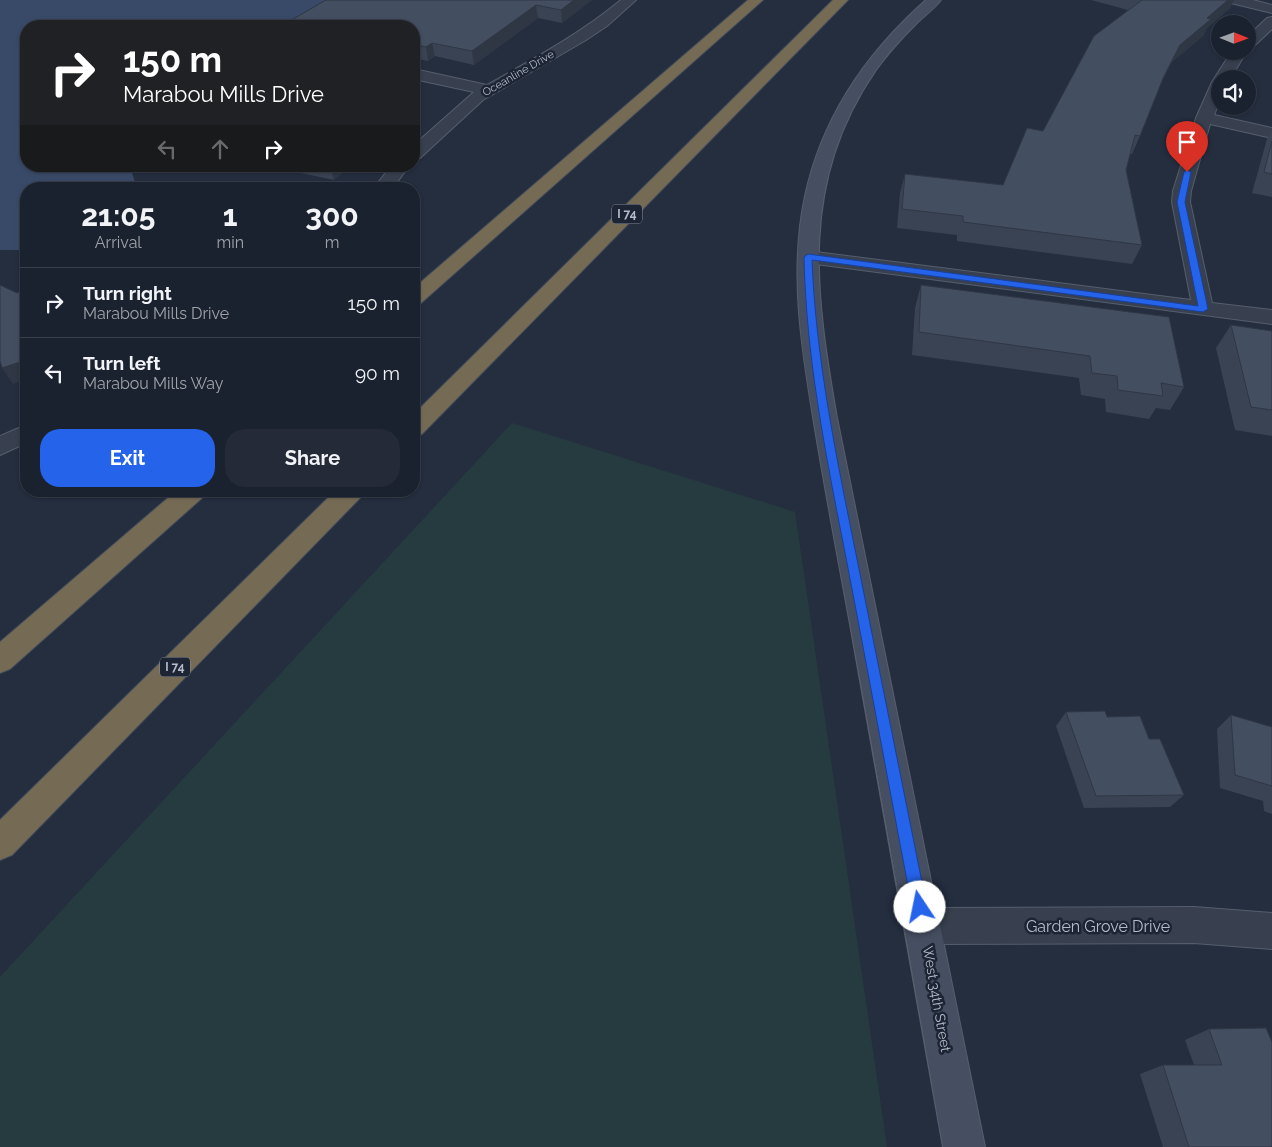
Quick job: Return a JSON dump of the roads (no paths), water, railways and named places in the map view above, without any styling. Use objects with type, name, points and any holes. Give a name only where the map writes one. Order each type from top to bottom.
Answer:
[{"type":"highway","points":[[420,294],[756,0]]},
{"type":"highway","name":"I 74","points":[[420,422],[841,0]]},
{"type":"highway","points":[[0,660],[186,497]]},
{"type":"highway","name":"I 74","points":[[0,843],[345,497]]},
{"type":"street","name":"Oceanline Drive","points":[[422,139],[488,90],[602,23],[629,0]]},
{"type":"street","name":"West 34th Street","points":[[934,0],[902,28],[881,51],[861,77],[846,105],[822,166],[814,198],[808,257],[809,304],[820,386],[836,479],[924,926],[964,1147]]},
{"type":"street","points":[[1236,0],[1272,9]]},
{"type":"street","points":[[1256,36],[1272,20]]},
{"type":"street","points":[[420,75],[488,90]]},
{"type":"street","points":[[1203,309],[1181,202],[1182,191],[1204,118],[1211,102]]},
{"type":"street","points":[[1204,118],[1272,133]]},
{"type":"street","points":[[387,182],[395,172]]},
{"type":"street","points":[[808,257],[1272,317]]},
{"type":"street","points":[[1,444],[20,436]]},
{"type":"street","name":"Garden Grove Drive","points":[[924,926],[1214,926],[1272,931]]},
{"type":"water","points":[[0,0],[413,0],[418,17],[377,20],[20,20],[20,172],[132,172],[135,182],[20,182],[20,250],[0,250]]}]
